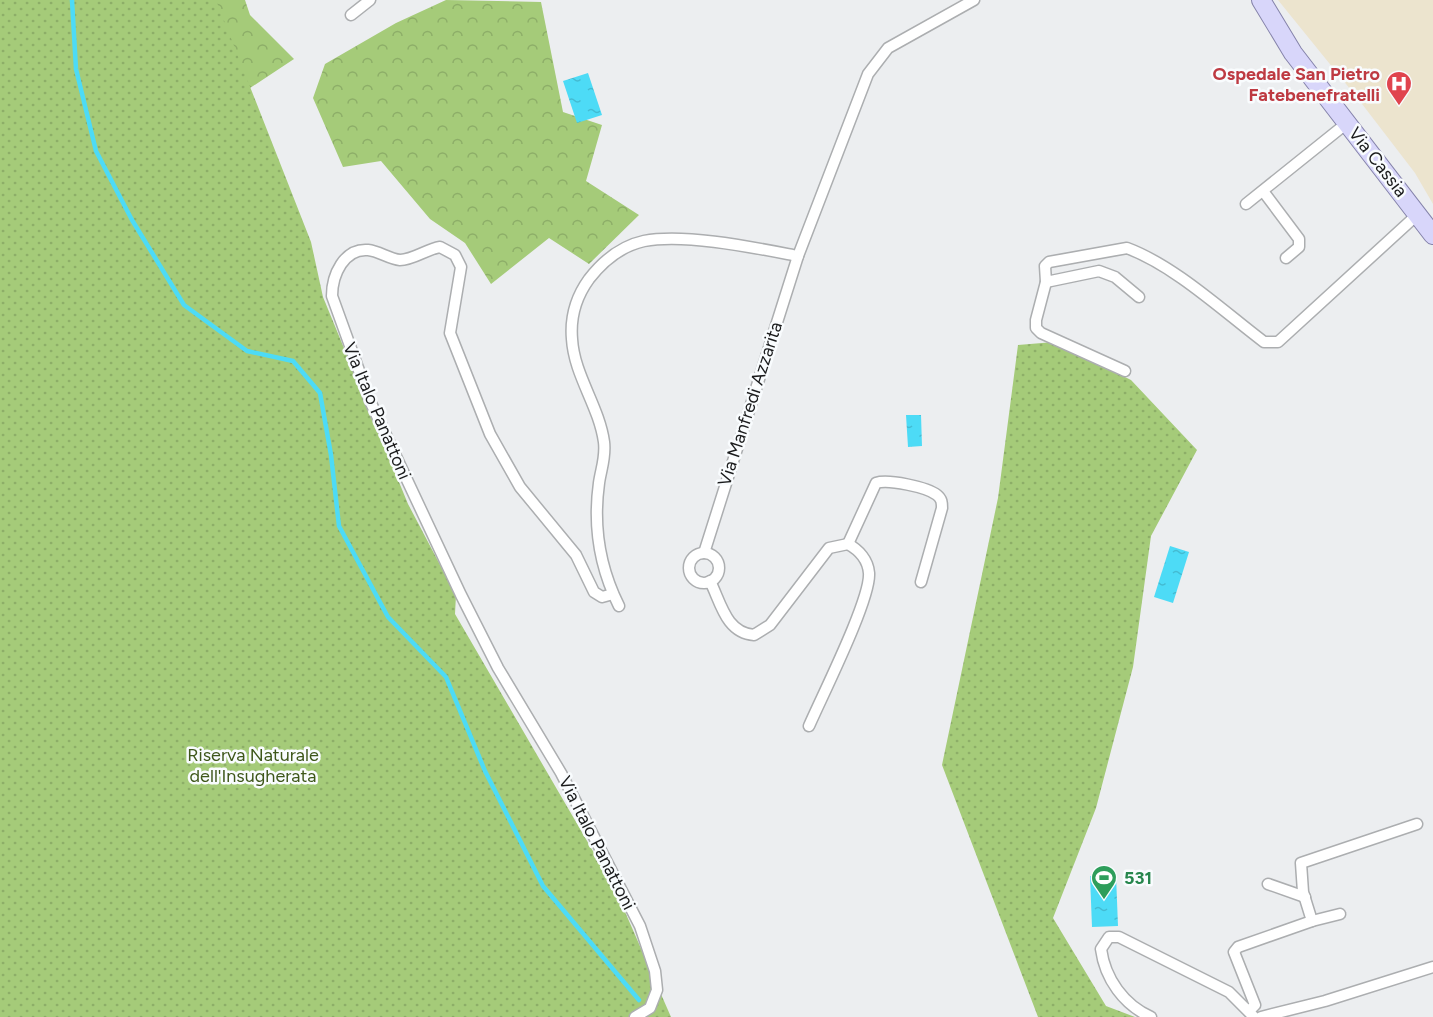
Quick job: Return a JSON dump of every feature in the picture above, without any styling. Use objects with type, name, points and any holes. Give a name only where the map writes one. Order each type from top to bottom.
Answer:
[{"type":"main road","name":"Via Cassia","points":[[1261,0],[1293,52],[1433,235]]},
{"type":"street","points":[[351,15],[370,0]]},
{"type":"street","name":"Via Manfredi Azzarita","points":[[704,553],[798,256],[863,82],[878,58],[898,41],[974,0]]},
{"type":"street","points":[[1246,204],[1347,123]]},
{"type":"street","points":[[1263,191],[1299,239],[1299,247],[1286,258]]},
{"type":"street","points":[[1125,371],[1041,333],[1036,328],[1046,282],[1044,271],[1049,262],[1127,248],[1139,252],[1183,280],[1264,342],[1271,344],[1278,342],[1418,214]]},
{"type":"street","points":[[620,606],[605,574],[597,524],[599,482],[604,462],[603,438],[574,358],[572,317],[583,288],[609,257],[644,241],[671,239],[714,243],[798,256]]},
{"type":"street","name":"Via Italo Panattoni","points":[[613,594],[603,597],[594,592],[576,555],[520,487],[490,434],[450,333],[461,267],[456,255],[440,247],[400,260],[370,250],[361,250],[346,258],[333,279],[332,296],[370,401],[498,668],[561,773],[628,899],[655,971],[656,998],[647,1011],[635,1017]]},
{"type":"street","points":[[1046,282],[1100,271],[1108,272],[1139,297]]},
{"type":"street","points":[[848,544],[876,483],[890,481],[934,493],[940,499],[942,508],[921,582]]},
{"type":"street","points":[[710,581],[731,625],[744,633],[758,634],[777,615],[824,552],[835,545],[848,544]]},
{"type":"street","points":[[809,726],[867,588],[867,564],[848,544]]},
{"type":"street","points":[[704,553],[716,558],[719,567],[717,576],[710,581],[696,580],[689,568],[695,556],[704,553]]},
{"type":"street","points":[[1312,921],[1305,897],[1301,863],[1417,824]]},
{"type":"street","points":[[1268,884],[1305,897]]},
{"type":"street","points":[[1151,1017],[1129,1006],[1118,990],[1102,960],[1101,949],[1108,937],[1119,937],[1229,992],[1252,1014],[1256,1005],[1234,952],[1238,947],[1312,921],[1340,914]]},
{"type":"street","points":[[1261,1017],[1325,1001],[1433,967]]},
{"type":"shaded area","name":"Ospedale San Pietro Fatebenefratelli","points":[[1278,0],[1433,0],[1433,204],[1415,173]]},
{"type":"green space","name":"Riserva Naturale dell'Insugherata","points":[[0,0],[216,0],[311,242],[323,297],[408,504],[456,595],[455,614],[615,889],[671,1017],[0,1017]]},
{"type":"green space","points":[[141,0],[245,0],[250,15],[294,59],[247,90]]},
{"type":"green space","points":[[446,0],[541,2],[563,112],[602,125],[586,181],[639,215],[589,264],[549,238],[491,284],[465,243],[430,219],[381,161],[343,167],[313,98],[325,64],[396,23]]},
{"type":"green space","points":[[1054,342],[1131,380],[1197,450],[1151,536],[1133,667],[1096,808],[1053,918],[1106,1006],[1135,1017],[1038,1017],[942,765],[998,498],[1018,345]]},
{"type":"water","points":[[588,73],[602,115],[577,123],[563,81]]},
{"type":"water","points":[[906,415],[921,415],[922,446],[908,447]]},
{"type":"water","points":[[1170,546],[1189,552],[1173,603],[1154,597]]},
{"type":"water","name":"531","points":[[1116,875],[1118,926],[1092,927],[1090,876]]},
{"type":"waterway","points":[[72,0],[76,69],[96,151],[132,220],[184,305],[247,351],[293,361],[320,393],[331,455],[339,526],[388,617],[446,677],[485,771],[543,886],[639,1000]]},
{"type":"place","name":"Ospedale San Pietro Fatebenefratelli","points":[[1399,107]]},
{"type":"place","name":"531","points":[[1104,901]]}]
